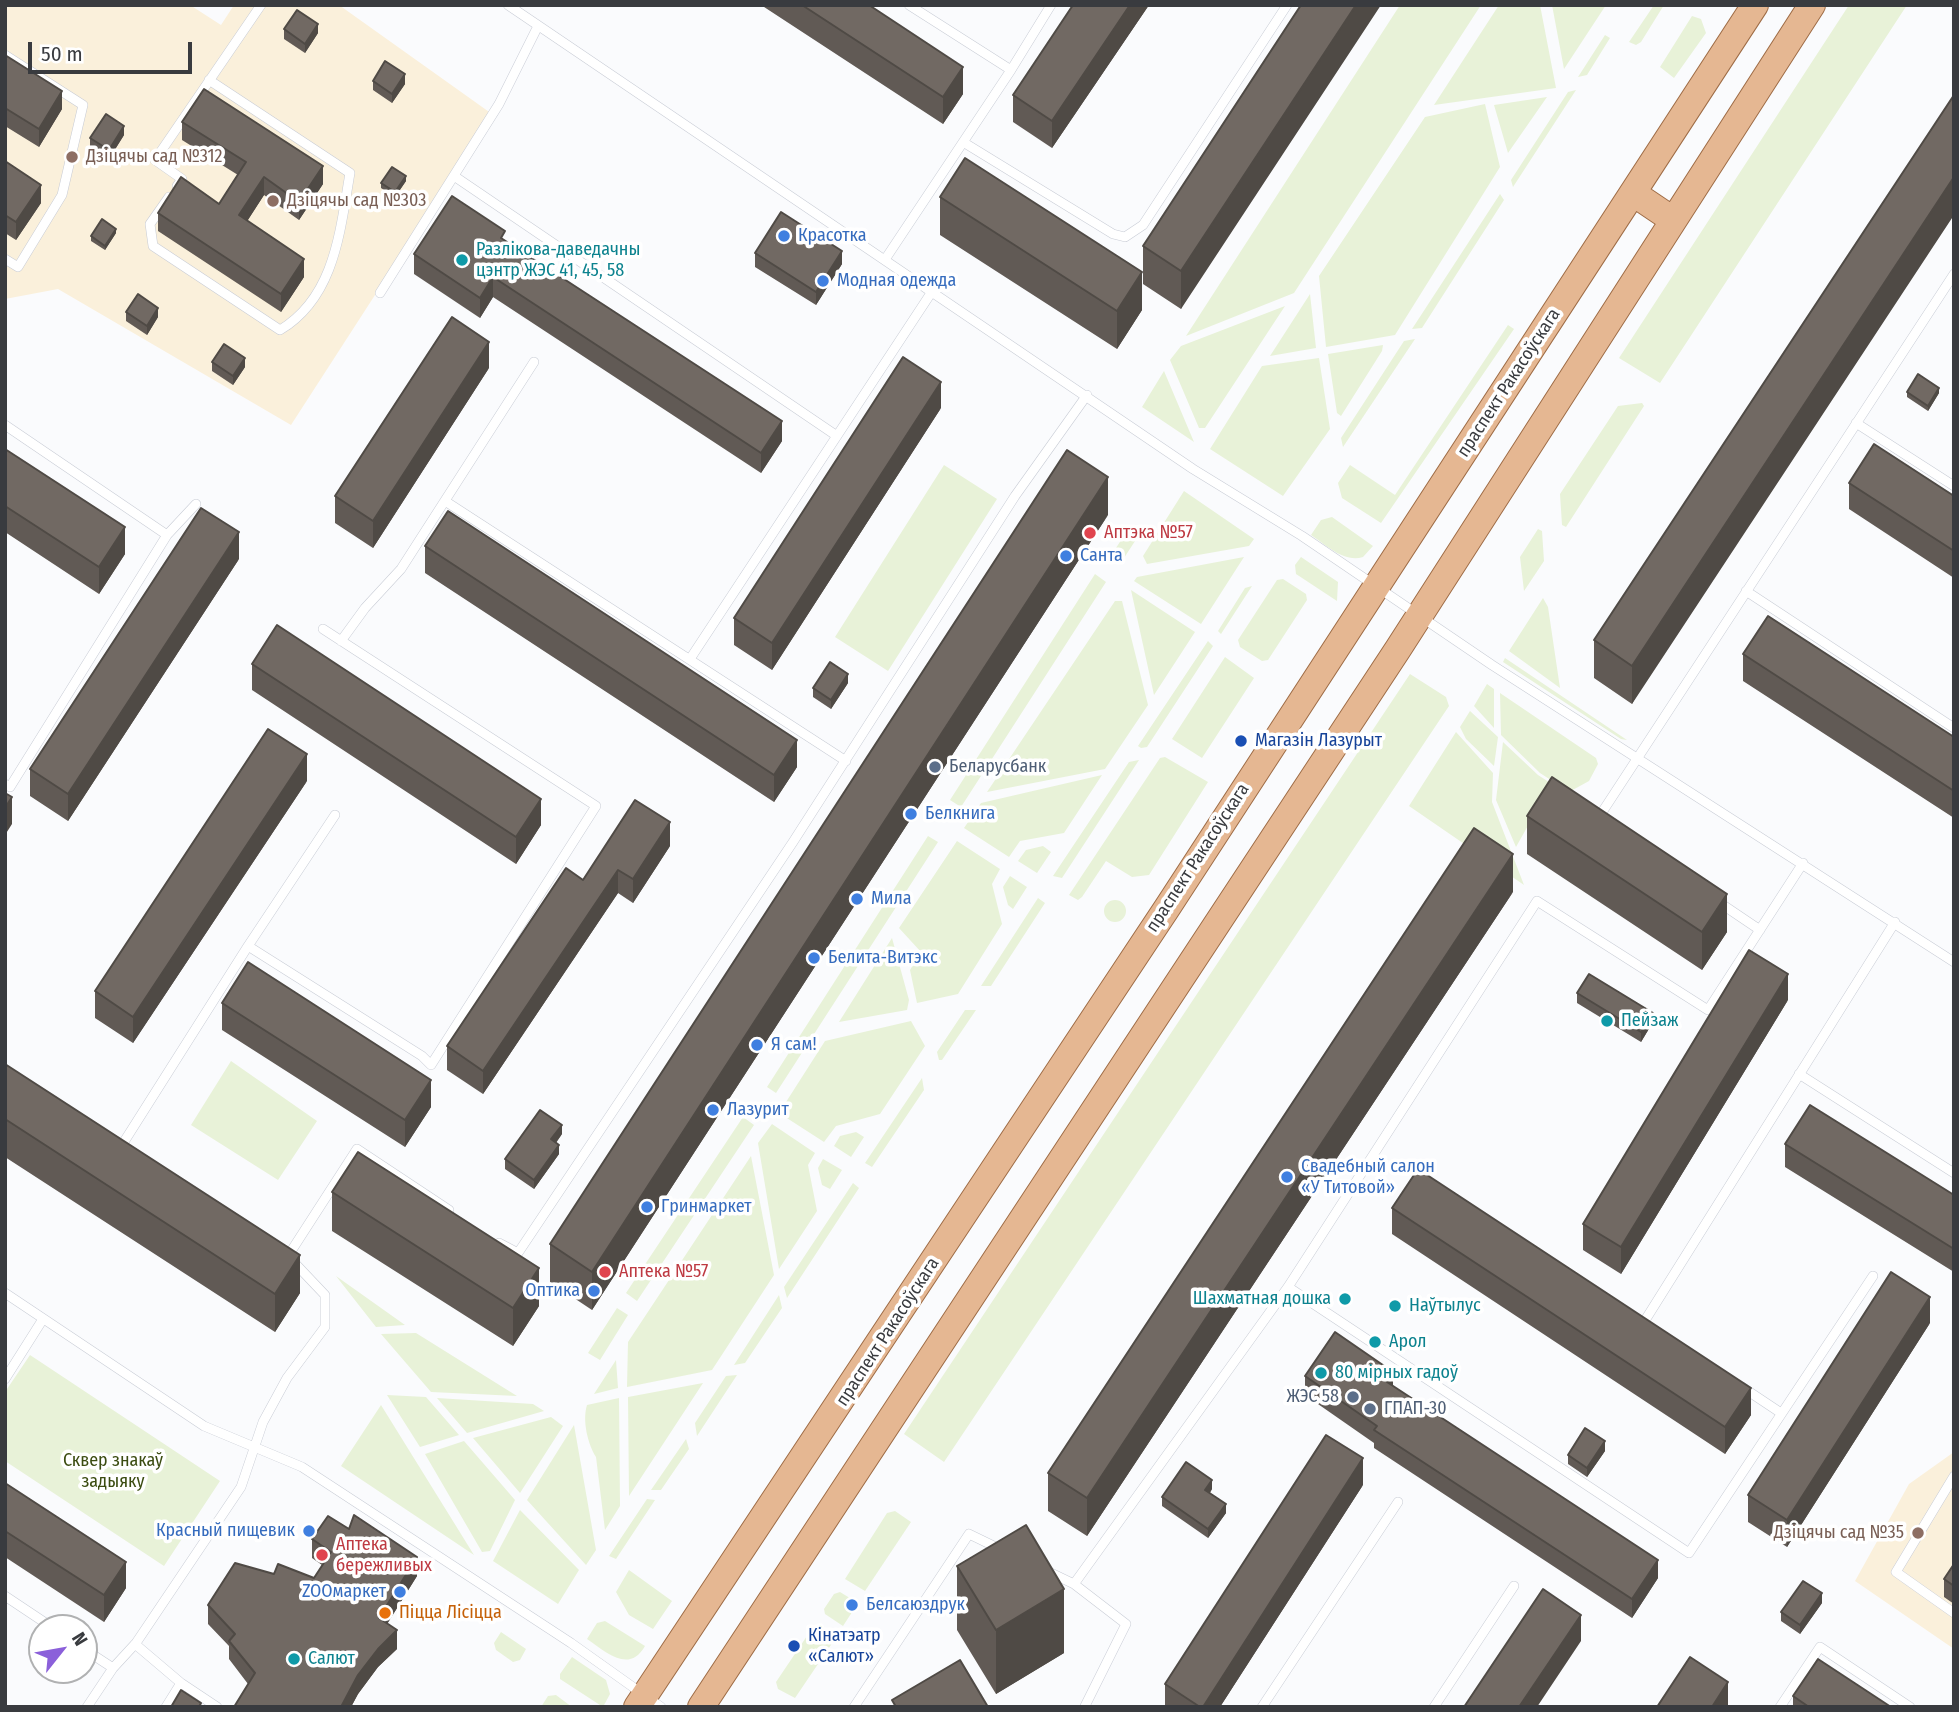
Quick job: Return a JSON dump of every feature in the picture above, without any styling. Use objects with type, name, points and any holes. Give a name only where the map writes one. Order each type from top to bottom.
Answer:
[{"type":"main road","name":"праспект Ракасоўскага","points":[[647,1703],[1755,5]]},
{"type":"main road","points":[[701,1707],[1595,348],[1673,220],[1812,5]]},
{"type":"main road","points":[[1633,193],[1673,220]]},
{"type":"lane","points":[[209,80],[350,173],[334,262],[299,318],[280,330],[153,246],[150,224],[182,179],[155,160],[209,80],[261,5]]},
{"type":"lane","points":[[508,5],[886,258],[1193,469],[1954,962]]},
{"type":"lane","points":[[909,5],[1011,71]]},
{"type":"lane","points":[[886,258],[1011,71],[1051,5]]},
{"type":"lane","points":[[963,142],[1113,234],[1125,237],[1143,225],[1287,5]]},
{"type":"lane","points":[[380,293],[499,104],[538,26]]},
{"type":"lane","points":[[5,55],[83,105],[62,195],[18,267],[5,259]]},
{"type":"lane","points":[[454,176],[837,436]]},
{"type":"lane","points":[[1607,829],[1596,822],[1954,274]]},
{"type":"lane","points":[[690,659],[933,290]]},
{"type":"lane","points":[[341,641],[365,608],[401,569],[534,362]]},
{"type":"lane","points":[[485,1234],[518,1253],[846,761],[1015,496],[1087,395]]},
{"type":"lane","points":[[1856,423],[1954,486]]},
{"type":"lane","points":[[5,425],[167,535]]},
{"type":"lane","points":[[445,501],[846,761]]},
{"type":"lane","points":[[5,784],[10,787],[167,535],[196,504]]},
{"type":"lane","points":[[1746,591],[1954,728]]},
{"type":"lane","points":[[248,946],[422,1056],[431,1065],[596,806],[323,629]]},
{"type":"lane","points":[[122,1145],[335,815]]},
{"type":"lane","points":[[1074,1584],[1287,1287],[1537,901],[1708,1010],[1803,863]]},
{"type":"lane","points":[[1705,894],[1760,930]]},
{"type":"lane","points":[[1644,1322],[1895,922]]},
{"type":"lane","points":[[1799,1074],[1954,1173]]},
{"type":"lane","points":[[112,1138],[133,1153]]},
{"type":"lane","points":[[288,1256],[356,1149],[462,1219]]},
{"type":"lane","points":[[87,1707],[113,1668],[135,1644],[241,1487],[263,1422],[287,1378],[325,1327],[325,1295],[288,1256],[277,1249]]},
{"type":"lane","points":[[1287,1287],[1689,1553],[1873,1276]]},
{"type":"lane","points":[[5,1293],[204,1426],[302,1468],[571,1643],[647,1703]]},
{"type":"lane","points":[[1634,1315],[1656,1329]]},
{"type":"lane","points":[[5,1379],[43,1319]]},
{"type":"lane","points":[[1736,1382],[1782,1413]]},
{"type":"lane","points":[[1954,1476],[1896,1572],[1954,1613]]},
{"type":"lane","points":[[1262,1707],[1398,1502]]},
{"type":"lane","points":[[854,1707],[969,1534],[1015,1556]]},
{"type":"lane","points":[[1039,1567],[1074,1584],[1126,1624],[1085,1706]]},
{"type":"lane","points":[[1434,1707],[1514,1586]]},
{"type":"lane","points":[[5,1596],[32,1614]]},
{"type":"lane","points":[[135,1644],[181,1682],[217,1707]]},
{"type":"lane","points":[[1780,1707],[1820,1647],[1910,1707]]},
{"type":"lane","points":[[98,1658],[113,1668]]},
{"type":"lane","points":[[166,1707],[181,1682]]},
{"type":"shaded area","name":"Дзіцячы сад №303","points":[[5,5],[190,5],[221,25],[234,5],[339,5],[492,114],[291,425],[58,289],[5,299]]},
{"type":"shaded area","name":"Дзіцячы сад №35","points":[[1954,1452],[1954,1649],[1855,1581],[1909,1484]]},
{"type":"green space","points":[[1400,5],[1481,5],[1294,293],[1186,336]]},
{"type":"green space","points":[[1499,5],[1540,5],[1556,88],[1434,105]]},
{"type":"green space","points":[[1552,5],[1606,5],[1564,69]]},
{"type":"green space","points":[[1654,5],[1664,5],[1641,42],[1636,45],[1629,42]]},
{"type":"green space","points":[[1849,5],[1907,5],[1660,383],[1619,358]]},
{"type":"green space","points":[[1692,16],[1701,19],[1706,33],[1674,78],[1660,67]]},
{"type":"green space","points":[[1605,35],[1610,38],[1587,75],[1578,77]]},
{"type":"green space","points":[[1576,90],[1513,187],[1511,180],[1568,92]]},
{"type":"green space","points":[[1547,97],[1508,153],[1494,105]]},
{"type":"green space","points":[[1485,104],[1500,167],[1395,335],[1326,347],[1319,276],[1425,117]]},
{"type":"green space","points":[[1500,194],[1504,200],[1422,328],[1412,329]]},
{"type":"green space","points":[[1310,294],[1316,348],[1270,356]]},
{"type":"green space","points":[[1285,306],[1205,428],[1199,428],[1170,360],[1181,346]]},
{"type":"green space","points":[[1508,325],[1514,329],[1381,523],[1342,498],[1338,483],[1350,465],[1395,495]]},
{"type":"green space","points":[[1415,339],[1343,447],[1341,438],[1404,341]]},
{"type":"green space","points":[[1383,345],[1382,351],[1341,416],[1337,413],[1328,354]]},
{"type":"green space","points":[[1319,358],[1330,429],[1283,496],[1210,449],[1262,366]]},
{"type":"green space","points":[[1164,371],[1194,442],[1142,407]]},
{"type":"green space","points":[[1642,403],[1644,406],[1566,527],[1562,525],[1560,494],[1618,406]]},
{"type":"green space","points":[[944,465],[997,499],[888,671],[835,637]]},
{"type":"green space","points":[[1184,491],[1254,539],[1249,546],[1147,564],[1143,556]]},
{"type":"green space","points":[[1332,517],[1373,546],[1363,557],[1349,558],[1311,535],[1321,520]]},
{"type":"green space","points":[[1129,528],[1139,535],[1122,561],[1112,554]]},
{"type":"green space","points":[[1538,529],[1542,531],[1544,561],[1524,591],[1520,557]]},
{"type":"green space","points":[[1244,557],[1201,624],[1134,581],[1137,577]]},
{"type":"green space","points":[[1301,557],[1338,582],[1337,601],[1296,574],[1295,565]]},
{"type":"green space","points":[[1095,574],[1106,582],[961,807],[950,800]]},
{"type":"green space","points":[[1283,579],[1306,594],[1307,600],[1268,660],[1262,661],[1240,647],[1238,640],[1277,580]]},
{"type":"green space","points":[[1252,586],[1221,634],[1218,631],[1245,588]]},
{"type":"green space","points":[[1131,590],[1195,632],[1154,695]]},
{"type":"green space","points":[[1543,598],[1548,607],[1560,688],[1509,651]]},
{"type":"green space","points":[[1115,601],[1122,601],[1148,705],[1105,769],[987,792]]},
{"type":"green space","points":[[1208,641],[1213,646],[1147,747],[1141,748],[1138,746]]},
{"type":"green space","points":[[1225,657],[1254,678],[1202,758],[1172,739]]},
{"type":"green space","points":[[1505,658],[1627,740],[1621,739],[1503,662]]},
{"type":"green space","points":[[1410,674],[1446,697],[1449,706],[944,1462],[904,1434]]},
{"type":"green space","points":[[1487,684],[1494,689],[1494,728],[1474,706]]},
{"type":"green space","points":[[1500,693],[1596,758],[1598,764],[1589,781],[1569,792],[1540,773],[1501,735]]},
{"type":"green space","points":[[1470,711],[1498,737],[1494,766],[1466,739],[1460,727]]},
{"type":"green space","points":[[1456,732],[1493,773],[1492,802],[1524,885],[1409,806]]},
{"type":"green space","points":[[1503,742],[1538,775],[1566,793],[1534,815],[1516,847],[1496,800]]},
{"type":"green space","points":[[1165,757],[1208,782],[1149,875],[1132,877],[1106,861],[1082,897],[1078,900],[1069,895],[1160,758]]},
{"type":"green space","points":[[1139,760],[1062,878],[1053,876],[1129,762]]},
{"type":"green space","points":[[1102,775],[1064,833],[1020,841],[1009,857],[964,828],[981,803]]},
{"type":"green space","points":[[928,836],[938,842],[776,1093],[767,1087]]},
{"type":"green space","points":[[957,841],[1000,869],[992,884],[1002,924],[958,994],[917,1003],[910,970],[921,952],[899,928]]},
{"type":"green space","points":[[1043,846],[1051,852],[1037,873],[1018,861],[1026,850]]},
{"type":"green space","points":[[1010,876],[1027,887],[1013,909],[1008,905],[1003,887]]},
{"type":"green space","points":[[1038,898],[1045,903],[991,986],[981,986]]},
{"type":"green space","points":[[1115,900],[1123,903],[1126,911],[1123,919],[1115,922],[1107,919],[1104,911],[1107,903]]},
{"type":"green space","points":[[892,938],[909,1000],[907,1010],[839,1022]]},
{"type":"green space","points":[[965,1010],[976,1010],[942,1060],[939,1060],[937,1052]]},
{"type":"green space","points":[[911,1021],[925,1046],[880,1114],[836,1126],[824,1142],[779,1113],[825,1041]]},
{"type":"green space","points":[[231,1061],[317,1121],[278,1180],[191,1125]]},
{"type":"green space","points":[[922,1078],[924,1090],[872,1167],[865,1163]]},
{"type":"green space","points":[[743,1117],[754,1125],[637,1301],[626,1293]]},
{"type":"green space","points":[[772,1124],[815,1153],[808,1165],[817,1211],[779,1269],[758,1143]]},
{"type":"green space","points":[[856,1132],[864,1137],[851,1157],[834,1146],[840,1136]]},
{"type":"green space","points":[[751,1156],[774,1275],[712,1370],[627,1387],[628,1342]]},
{"type":"green space","points":[[823,1159],[842,1170],[830,1189],[822,1185],[818,1168]]},
{"type":"green space","points":[[853,1183],[859,1188],[787,1298],[784,1287]]},
{"type":"green space","points":[[336,1276],[405,1325],[376,1327]]},
{"type":"green space","points":[[779,1295],[782,1308],[745,1363],[734,1365]]},
{"type":"green space","points":[[617,1308],[628,1315],[600,1360],[588,1353]]},
{"type":"green space","points":[[416,1333],[517,1396],[431,1392],[381,1334]]},
{"type":"green space","name":"Сквер знакаў задыяку","points":[[30,1355],[220,1481],[164,1566],[5,1461],[5,1392]]},
{"type":"green space","points":[[616,1360],[618,1388],[594,1394]]},
{"type":"green space","points":[[737,1375],[697,1436],[695,1423],[726,1376]]},
{"type":"green space","points":[[703,1383],[629,1496],[628,1397]]},
{"type":"green space","points":[[387,1395],[426,1397],[459,1435],[420,1447]]},
{"type":"green space","points":[[437,1398],[533,1404],[544,1411],[467,1433]]},
{"type":"green space","points":[[619,1398],[620,1506],[605,1530],[596,1457],[585,1418],[587,1405]]},
{"type":"green space","points":[[381,1405],[474,1555],[341,1466]]},
{"type":"green space","points":[[551,1417],[563,1426],[520,1493],[473,1438]]},
{"type":"green space","points":[[574,1425],[596,1550],[586,1565],[527,1500]]},
{"type":"green space","points":[[686,1439],[689,1449],[661,1490],[651,1490]]},
{"type":"green space","points":[[464,1441],[515,1500],[490,1551],[482,1552],[425,1454]]},
{"type":"green space","points":[[647,1499],[655,1500],[616,1559],[609,1556]]},
{"type":"green space","points":[[520,1510],[579,1570],[558,1604],[493,1561]]},
{"type":"green space","points":[[895,1511],[911,1522],[865,1591],[845,1579],[887,1513]]},
{"type":"green space","points":[[629,1570],[672,1601],[653,1629],[629,1615],[616,1592]]},
{"type":"green space","points":[[840,1592],[858,1603],[843,1626],[825,1614],[824,1609],[834,1594]]},
{"type":"green space","points":[[605,1621],[645,1646],[639,1654],[632,1659],[617,1658],[587,1639],[597,1623]]},
{"type":"green space","points":[[820,1625],[837,1636],[795,1698],[778,1689],[776,1682],[813,1627]]},
{"type":"green space","points":[[501,1632],[526,1649],[520,1660],[513,1662],[496,1650],[494,1643]]},
{"type":"green space","points":[[572,1657],[606,1680],[610,1694],[603,1707],[560,1679],[560,1674]]},
{"type":"green space","points":[[556,1695],[572,1707],[541,1707],[548,1696]]},
{"type":"building","points":[[802,5],[869,5],[963,67],[943,97]]},
{"type":"building","points":[[1073,5],[1130,5],[1052,121],[1013,95]]},
{"type":"building","points":[[1301,5],[1356,5],[1181,271],[1143,246]]},
{"type":"building","points":[[297,10],[318,24],[305,44],[284,29]]},
{"type":"building","points":[[5,55],[62,91],[39,129],[5,108]]},
{"type":"building","points":[[385,61],[405,74],[392,94],[373,81]]},
{"type":"building","points":[[204,89],[323,166],[299,202],[264,177],[239,215],[304,259],[281,294],[158,213],[181,177],[219,204],[246,162],[182,122]]},
{"type":"building","points":[[1954,95],[1954,177],[1632,666],[1594,640]]},
{"type":"building","points":[[106,114],[124,126],[109,150],[90,138]]},
{"type":"building","points":[[965,158],[1142,272],[1117,311],[940,197]]},
{"type":"building","points":[[5,161],[41,185],[16,222],[5,215]]},
{"type":"building","points":[[392,167],[406,176],[395,192],[381,183]]},
{"type":"building","points":[[452,196],[505,231],[501,238],[782,421],[761,453],[493,277],[480,298],[414,254]]},
{"type":"building","points":[[781,212],[842,251],[816,292],[755,253]]},
{"type":"building","points":[[102,219],[116,229],[105,246],[91,236]]},
{"type":"building","points":[[138,294],[158,308],[147,326],[126,312]]},
{"type":"building","points":[[452,317],[489,342],[373,521],[335,496]]},
{"type":"building","points":[[224,344],[245,358],[233,376],[212,362]]},
{"type":"building","points":[[903,357],[941,382],[772,643],[734,618]]},
{"type":"building","points":[[1918,374],[1939,388],[1928,406],[1907,392]]},
{"type":"building","points":[[1874,444],[1954,496],[1954,551],[1849,483]]},
{"type":"building","points":[[5,449],[125,527],[99,567],[5,506]]},
{"type":"building","points":[[1067,450],[1108,477],[592,1272],[550,1244]]},
{"type":"building","points":[[201,508],[239,532],[68,794],[30,769]]},
{"type":"building","points":[[448,511],[797,740],[774,775],[425,546]]},
{"type":"building","points":[[1768,616],[1954,737],[1954,791],[1743,654]]},
{"type":"building","points":[[277,625],[541,799],[516,837],[252,664]]},
{"type":"building","points":[[830,662],[848,674],[831,700],[813,688]]},
{"type":"building","points":[[268,729],[307,754],[133,1017],[95,991]]},
{"type":"building","points":[[1552,777],[1727,894],[1702,932],[1527,816]]},
{"type":"building","points":[[5,793],[12,797],[5,808]]},
{"type":"building","points":[[635,800],[670,822],[633,879],[618,870],[483,1071],[447,1046],[566,868],[583,880]]},
{"type":"building","points":[[1474,828],[1513,854],[1087,1498],[1048,1473]]},
{"type":"building","points":[[1749,950],[1788,974],[1621,1247],[1583,1224]]},
{"type":"building","points":[[248,962],[431,1080],[405,1120],[222,1003]]},
{"type":"building","points":[[1589,974],[1653,1013],[1641,1032],[1577,993]]},
{"type":"building","points":[[5,1064],[300,1255],[275,1294],[5,1119]]},
{"type":"building","points":[[1810,1105],[1954,1195],[1954,1249],[1785,1144]]},
{"type":"building","points":[[540,1110],[562,1125],[551,1139],[559,1145],[534,1180],[505,1159]]},
{"type":"building","points":[[358,1152],[539,1268],[513,1308],[332,1192]]},
{"type":"building","points":[[1418,1169],[1751,1388],[1725,1427],[1392,1208]]},
{"type":"building","points":[[1891,1272],[1930,1297],[1787,1520],[1748,1495]]},
{"type":"building","points":[[1335,1332],[1393,1372],[1387,1382],[1658,1560],[1632,1599],[1374,1430],[1377,1426],[1305,1376]]},
{"type":"building","points":[[1585,1428],[1605,1441],[1587,1468],[1568,1455]]},
{"type":"building","points":[[1326,1435],[1363,1458],[1203,1707],[1200,1707],[1165,1684]]},
{"type":"building","points":[[1186,1462],[1212,1480],[1205,1490],[1226,1504],[1208,1529],[1162,1497]]},
{"type":"building","points":[[5,1483],[126,1562],[104,1595],[5,1531]]},
{"type":"building","points":[[354,1515],[417,1557],[379,1618],[397,1630],[358,1675],[341,1707],[234,1707],[255,1673],[229,1641],[235,1634],[208,1605],[235,1563],[274,1574],[278,1564],[314,1578],[331,1552],[312,1539],[328,1516],[349,1529]]},
{"type":"building","points":[[1026,1525],[1064,1589],[996,1630],[957,1566]]},
{"type":"building","points":[[1954,1564],[1954,1586],[1944,1579]]},
{"type":"building","points":[[1803,1581],[1822,1593],[1800,1625],[1781,1612]]},
{"type":"building","points":[[1543,1589],[1581,1615],[1519,1707],[1464,1707]]},
{"type":"building","points":[[1690,1657],[1728,1682],[1712,1707],[1657,1707]]},
{"type":"building","points":[[1818,1659],[1891,1707],[1809,1707],[1793,1696]]},
{"type":"building","points":[[960,1660],[988,1707],[896,1707],[892,1700]]},
{"type":"building","points":[[181,1690],[201,1703],[199,1707],[171,1707]]},
{"type":"place","name":"Дзіцячы сад №312","points":[[72,157]]},
{"type":"place","name":"Дзіцячы сад №303","points":[[273,201]]},
{"type":"place","name":"Красотка","points":[[784,236]]},
{"type":"place","name":"Разлікова-даведачны цэнтр ЖЭС 41, 45, 58","points":[[462,260]]},
{"type":"place","name":"Модная одежда","points":[[823,281]]},
{"type":"place","name":"Аптэка №57","points":[[1090,533]]},
{"type":"place","name":"Санта","points":[[1066,556]]},
{"type":"place","name":"Магазін Лазурыт","points":[[1241,741]]},
{"type":"place","name":"Беларусбанк","points":[[935,767]]},
{"type":"place","name":"Белкнига","points":[[911,814]]},
{"type":"place","name":"Мила","points":[[857,899]]},
{"type":"place","name":"Белита-Витэкс","points":[[814,958]]},
{"type":"place","name":"Пейзаж","points":[[1607,1021]]},
{"type":"place","name":"Я сам!","points":[[757,1045]]},
{"type":"place","name":"Лазурит","points":[[713,1110]]},
{"type":"place","name":"Свадебный салон «У Титовой»","points":[[1287,1177]]},
{"type":"place","name":"Гринмаркет","points":[[647,1207]]},
{"type":"place","name":"Аптека №57","points":[[605,1272]]},
{"type":"place","name":"Оптика","points":[[594,1291]]},
{"type":"place","name":"Шахматная дошка","points":[[1345,1299]]},
{"type":"place","name":"Наўтылус","points":[[1395,1306]]},
{"type":"place","name":"Арол","points":[[1375,1342]]},
{"type":"place","name":"80 мірных гадоў","points":[[1321,1373]]},
{"type":"place","name":"ЖЭС 58","points":[[1353,1397]]},
{"type":"place","name":"ГПАП-30","points":[[1370,1409]]},
{"type":"place","name":"Красный пищевик","points":[[309,1531]]},
{"type":"place","name":"Дзіцячы сад №35","points":[[1918,1533]]},
{"type":"place","name":"Аптека бережливых","points":[[322,1555]]},
{"type":"place","name":"ZOOмаркет","points":[[400,1592]]},
{"type":"place","name":"Белсаюздрук","points":[[852,1605]]},
{"type":"place","name":"Піцца Лісіцца","points":[[385,1613]]},
{"type":"place","name":"Кінатэатр «Салют»","points":[[794,1646]]},
{"type":"place","name":"Салют","points":[[294,1659]]}]
